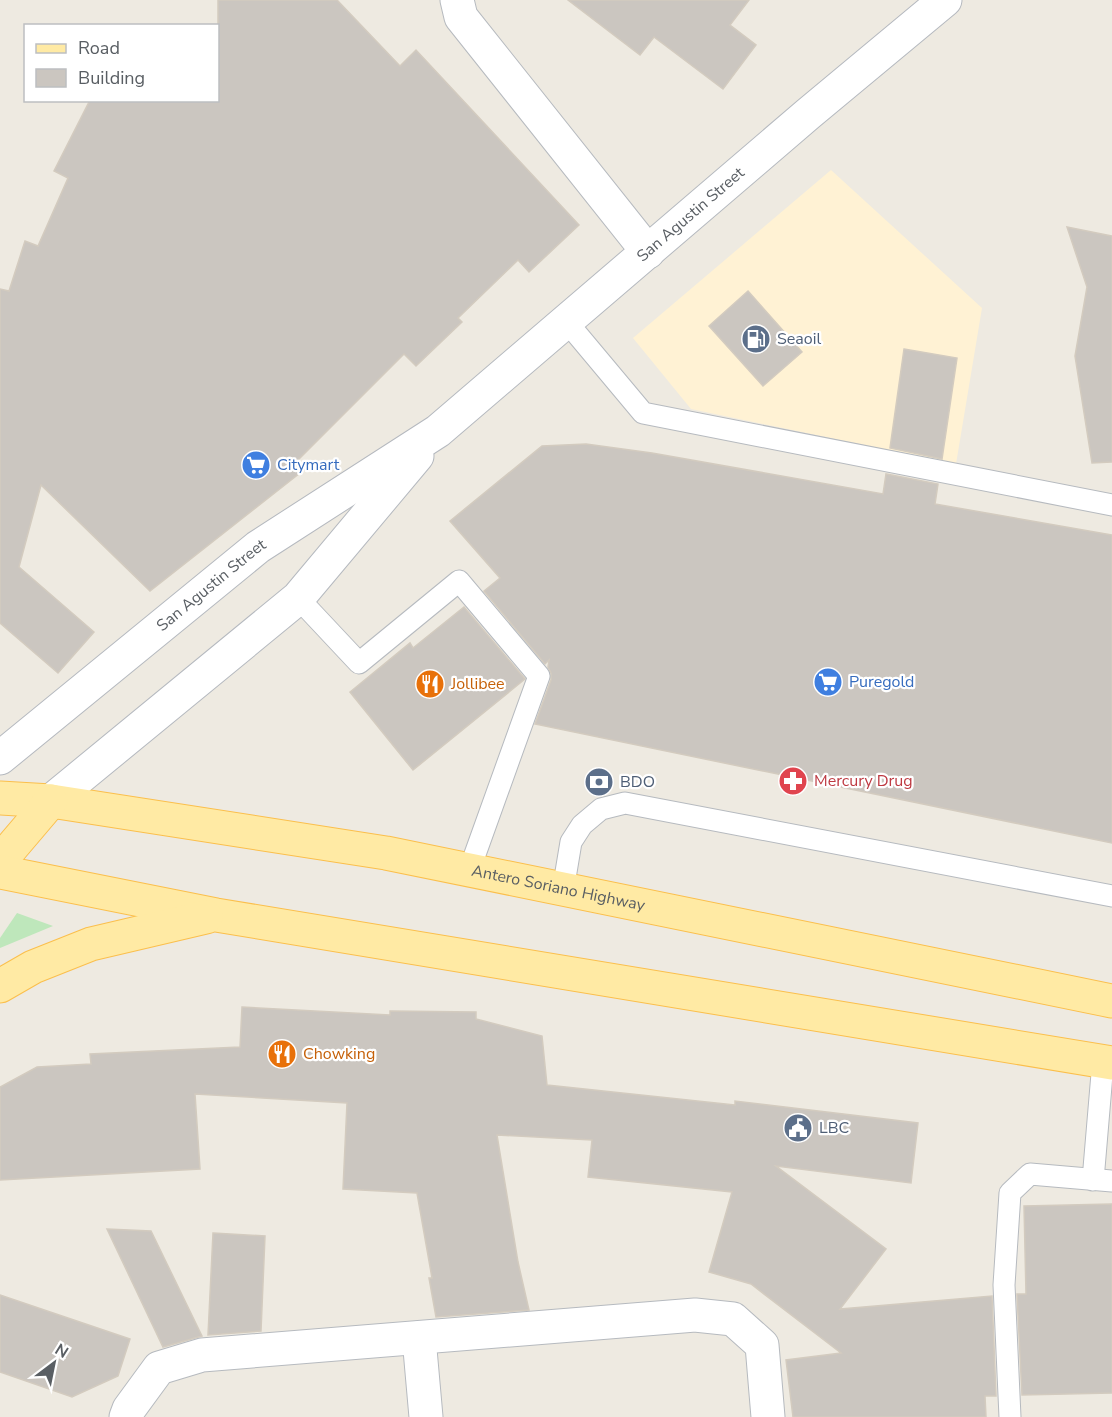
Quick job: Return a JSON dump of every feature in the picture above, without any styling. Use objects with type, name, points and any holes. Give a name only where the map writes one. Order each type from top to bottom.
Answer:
[{"type":"main road","points":[[457,0],[461,16],[648,252]]},
{"type":"main road","name":"San Agustin Street","points":[[0,758],[258,547],[438,431],[808,114],[945,0]]},
{"type":"main road","name":"San Agustin Street","points":[[51,801],[298,598],[438,431]]},
{"type":"main road","name":"Antero Soriano Highway","points":[[0,798],[51,801],[386,853],[1112,1001]]},
{"type":"main road","points":[[0,861],[51,801]]},
{"type":"main road","points":[[0,872],[216,915],[1108,1063]]},
{"type":"main road","points":[[0,986],[33,967],[91,944],[216,915]]},
{"type":"main road","points":[[126,1417],[129,1409],[159,1368],[202,1356],[695,1315],[733,1319],[762,1345],[768,1417]]},
{"type":"main road","points":[[419,1338],[426,1417]]},
{"type":"lane","points":[[566,321],[643,413],[1112,505]]},
{"type":"lane","points":[[298,598],[359,663],[459,581],[539,676],[469,871]]},
{"type":"lane","points":[[563,890],[571,842],[582,825],[601,809],[625,803],[1112,896]]},
{"type":"lane","points":[[1010,1417],[1004,1285],[1010,1193],[1030,1174],[1102,1181],[1108,1063]]},
{"type":"shaded area","points":[[831,170],[982,308],[956,464],[691,409],[633,338]]},
{"type":"green space","points":[[17,913],[53,926],[0,948],[0,938]]},
{"type":"building","points":[[218,0],[337,0],[400,66],[416,50],[579,225],[529,272],[518,260],[458,318],[462,322],[416,366],[404,354],[296,462],[305,469],[150,591],[41,485],[19,567],[94,632],[58,673],[0,623],[0,289],[9,291],[25,241],[38,246],[68,178],[54,171],[89,102],[219,102]]},
{"type":"building","points":[[568,0],[749,0],[730,25],[756,45],[723,89],[654,37],[640,55]]},
{"type":"building","points":[[1067,227],[1112,236],[1112,462],[1092,463],[1075,356],[1087,287]]},
{"type":"building","name":"Seaoil","points":[[748,291],[802,352],[763,386],[709,326]]},
{"type":"building","points":[[904,349],[957,358],[942,459],[890,448]]},
{"type":"building","name":"Puregold","points":[[586,444],[652,453],[883,494],[886,474],[938,484],[935,504],[1112,535],[1112,843],[535,724],[551,680],[549,660],[545,664],[484,591],[500,578],[450,521],[542,446]]},
{"type":"building","points":[[464,607],[525,679],[413,770],[350,692],[410,643],[413,648]]},
{"type":"building","points":[[242,1007],[390,1015],[390,1011],[476,1012],[476,1019],[542,1036],[547,1085],[735,1105],[735,1101],[918,1123],[911,1183],[776,1166],[886,1249],[840,1309],[992,1296],[996,1396],[985,1396],[986,1417],[793,1417],[786,1360],[841,1353],[751,1284],[709,1272],[732,1192],[588,1177],[592,1140],[497,1135],[518,1262],[529,1310],[436,1317],[429,1278],[432,1278],[417,1193],[343,1189],[347,1103],[195,1094],[200,1169],[0,1180],[0,1087],[37,1067],[91,1064],[90,1054],[240,1047]]},
{"type":"building","points":[[1112,1204],[1112,1393],[1022,1395],[1017,1294],[1026,1294],[1024,1206]]},
{"type":"building","points":[[107,1229],[151,1231],[202,1336],[163,1347]]},
{"type":"building","points":[[213,1233],[265,1236],[261,1331],[208,1335]]},
{"type":"building","points":[[0,1295],[130,1339],[118,1376],[72,1397],[0,1372]]},
{"type":"place","name":"Seaoil","points":[[756,339]]},
{"type":"place","name":"Citymart","points":[[256,465]]},
{"type":"place","name":"Puregold","points":[[828,682]]},
{"type":"place","name":"Jollibee","points":[[430,684]]},
{"type":"place","name":"Mercury Drug","points":[[793,781]]},
{"type":"place","name":"BDO","points":[[599,782]]},
{"type":"place","name":"Chowking","points":[[282,1054]]},
{"type":"place","name":"LBC","points":[[798,1128]]}]
